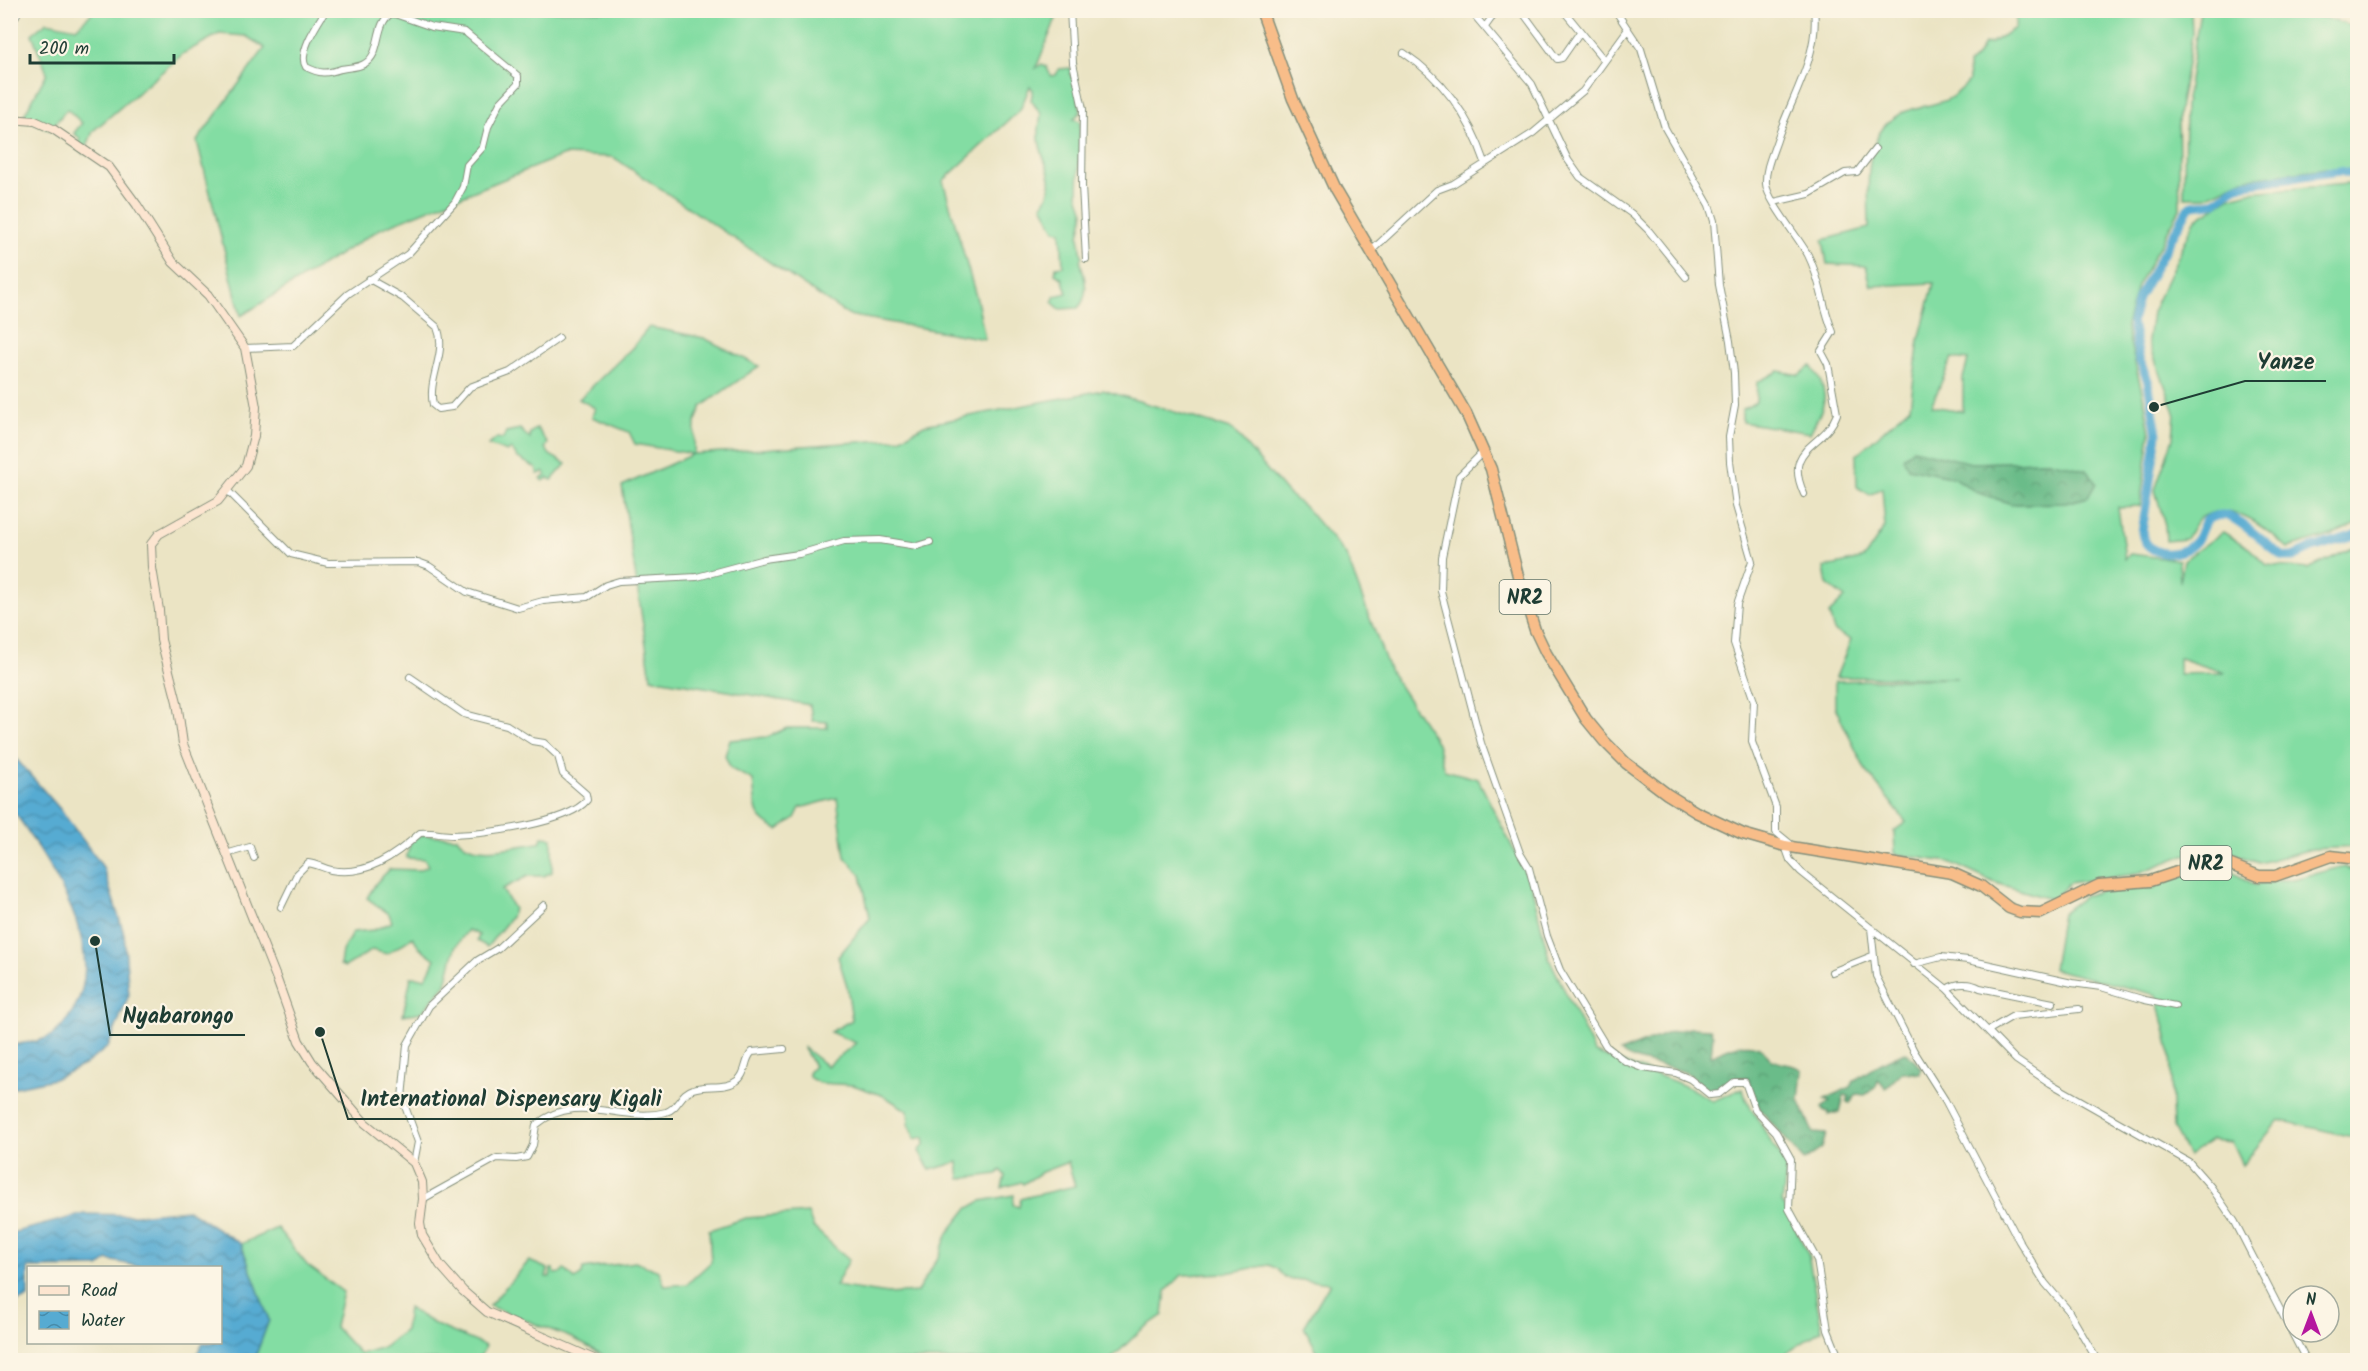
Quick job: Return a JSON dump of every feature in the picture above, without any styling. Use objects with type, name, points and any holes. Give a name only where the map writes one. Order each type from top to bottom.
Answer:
[{"type":"highway","name":"NR2","points":[[1261,10],[1311,142],[1351,220],[1452,387],[1483,452],[1493,477],[1535,630],[1546,653],[1586,719],[1618,755],[1681,803],[1743,834],[1790,847],[1952,873],[1974,882],[2009,908],[2030,914],[2041,912],[2099,885],[2150,881],[2207,862],[2223,862],[2259,876],[2275,876],[2331,856],[2358,859]]},
{"type":"main road","points":[[10,119],[35,121],[53,129],[109,167],[173,261],[208,295],[245,348],[256,407],[254,436],[246,466],[228,490],[210,508],[169,527],[151,544],[161,640],[177,702],[183,744],[225,855],[276,977],[299,1041],[312,1062],[365,1123],[414,1163],[422,1182],[423,1199],[420,1222],[426,1244],[440,1265],[478,1306],[503,1320],[564,1344],[596,1360]]},
{"type":"street","points":[[11,22],[19,10]]},
{"type":"street","points":[[245,348],[293,346],[310,332],[335,305],[369,279],[408,254],[455,202],[463,187],[467,165],[483,147],[488,127],[500,103],[518,84],[519,79],[465,32],[432,27],[392,13],[382,24],[374,54],[365,64],[328,74],[306,68],[303,58],[312,31],[326,10]]},
{"type":"street","points":[[1070,10],[1072,52],[1083,109],[1082,186],[1086,259]]},
{"type":"street","points":[[1470,10],[1532,84],[1543,103],[1548,121],[1580,177],[1632,214],[1649,231],[1686,277]]},
{"type":"street","points":[[1485,27],[1497,10]]},
{"type":"street","points":[[1521,10],[1557,59],[1562,58],[1580,32]]},
{"type":"street","points":[[1563,10],[1604,60]]},
{"type":"street","points":[[1615,10],[1645,59],[1665,128],[1712,212],[1719,285],[1731,341],[1734,374],[1735,405],[1729,437],[1730,462],[1736,506],[1752,561],[1737,604],[1734,643],[1754,701],[1752,742],[1758,765],[1776,807],[1776,832],[1790,847],[1790,860],[1801,872],[1947,989],[2016,1060],[2042,1078],[2180,1155],[2199,1172],[2235,1222],[2306,1360]]},
{"type":"street","points":[[1804,494],[1797,478],[1800,458],[1837,414],[1828,364],[1821,351],[1833,332],[1825,312],[1825,299],[1816,273],[1766,187],[1767,168],[1782,121],[1812,48],[1814,10]]},
{"type":"street","points":[[1370,252],[1437,190],[1453,184],[1548,121],[1582,91],[1628,29]]},
{"type":"street","points":[[1404,53],[1432,75],[1459,108],[1476,135],[1485,162]]},
{"type":"street","points":[[1774,202],[1809,194],[1845,173],[1857,172],[1875,149]]},
{"type":"street","points":[[369,279],[403,298],[437,327],[440,353],[431,391],[433,405],[438,409],[452,407],[470,387],[510,372],[560,338]]},
{"type":"street","points":[[1483,452],[1459,476],[1442,557],[1441,591],[1481,743],[1521,853],[1529,868],[1551,949],[1587,1018],[1613,1053],[1643,1068],[1676,1073],[1690,1079],[1710,1095],[1719,1094],[1734,1082],[1745,1082],[1755,1110],[1776,1132],[1791,1159],[1789,1209],[1817,1260],[1828,1330],[1840,1360]]},
{"type":"street","points":[[228,490],[291,554],[328,563],[418,562],[437,571],[467,592],[515,608],[543,601],[587,597],[619,580],[697,577],[764,559],[799,554],[844,541],[880,540],[917,546],[930,542]]},
{"type":"street","points":[[281,907],[297,874],[308,863],[337,870],[363,868],[397,854],[420,833],[452,835],[544,823],[575,810],[586,800],[586,794],[563,774],[558,756],[544,743],[532,741],[507,725],[464,714],[410,677]]},
{"type":"street","points":[[225,855],[250,847],[254,858]]},
{"type":"street","points":[[414,1163],[418,1142],[402,1098],[407,1045],[429,1006],[478,960],[498,948],[516,933],[544,905]]},
{"type":"street","points":[[1871,928],[1872,956],[1878,981],[1917,1057],[1945,1100],[1991,1193],[2034,1267],[2068,1310],[2097,1360]]},
{"type":"street","points":[[1832,972],[1872,956]]},
{"type":"street","points":[[1914,964],[1941,957],[1968,960],[2081,985],[2101,987],[2145,1000],[2175,1005]]},
{"type":"street","points":[[1947,989],[1952,985],[1960,986],[1970,983],[1980,988],[2053,1003]]},
{"type":"street","points":[[1989,1030],[2013,1016],[2079,1009]]},
{"type":"street","points":[[423,1199],[497,1158],[516,1159],[526,1156],[532,1145],[536,1125],[561,1111],[587,1107],[654,1114],[665,1112],[675,1108],[689,1090],[735,1082],[744,1074],[746,1059],[752,1052],[784,1048]]},
{"type":"green space","points":[[91,11],[1059,11],[1036,68],[1042,64],[1046,66],[1051,76],[1056,75],[1059,69],[1071,68],[1070,75],[1074,78],[1081,112],[1073,119],[1080,121],[1078,195],[1084,212],[1079,236],[1082,257],[1080,260],[1085,285],[1084,297],[1078,308],[1060,309],[1052,302],[1055,296],[1067,293],[1062,278],[1055,274],[1056,267],[1063,266],[1061,231],[1055,230],[1042,205],[1048,196],[1050,179],[1040,147],[1041,114],[1031,100],[1033,90],[1030,86],[1020,110],[943,181],[977,300],[985,339],[848,315],[613,157],[564,155],[380,229],[241,316],[197,141],[265,48],[246,36],[219,34],[184,53],[93,131],[84,154],[76,148],[80,139],[74,133],[82,123],[67,109],[50,130],[23,117],[47,73],[32,34],[47,22],[76,28],[91,14]]},
{"type":"green space","points":[[2016,11],[2191,11],[2192,35],[2178,115],[2180,209],[2137,286],[2126,326],[2150,433],[2140,506],[2118,507],[2125,559],[2130,554],[2179,560],[2180,582],[2184,560],[2223,532],[2249,548],[2267,565],[2308,569],[2357,546],[2357,847],[2312,849],[2259,863],[2230,852],[2184,855],[2136,874],[2069,883],[2053,900],[1993,882],[1949,862],[1895,854],[1894,831],[1906,822],[1865,769],[1835,707],[1835,681],[1957,678],[1836,677],[1851,640],[1834,631],[1829,614],[1845,598],[1827,584],[1824,568],[1864,558],[1885,527],[1882,488],[1870,495],[1857,487],[1856,455],[1910,407],[1919,340],[1934,283],[1871,286],[1866,266],[1827,264],[1823,240],[1869,228],[1868,193],[1871,158],[1875,141],[1883,127],[1896,116],[1944,101],[1956,94],[1969,81],[1968,65],[1976,58],[1984,44],[1991,43],[2015,28]],"holes":[[[1952,358],[1968,360],[1963,378],[1963,411],[1931,406]],[[1953,460],[1971,463],[2049,461],[2088,497],[2065,503],[2012,504],[1976,492],[1955,478],[1922,471]],[[2179,658],[2225,673],[2179,674]]]},
{"type":"green space","points":[[2200,11],[2303,11],[2357,28],[2357,170],[2326,168],[2243,179],[2206,197],[2184,197],[2185,106]]},
{"type":"green space","points":[[2348,184],[2358,188],[2357,524],[2329,536],[2288,548],[2258,524],[2234,513],[2222,511],[2210,513],[2199,519],[2186,539],[2166,541],[2165,525],[2155,490],[2173,438],[2175,412],[2148,341],[2152,312],[2195,220],[2229,198],[2249,192]]},
{"type":"green space","points":[[649,327],[704,338],[759,366],[702,406],[695,423],[694,454],[900,439],[924,425],[1103,390],[1233,430],[1287,493],[1307,509],[1346,555],[1390,672],[1437,743],[1444,770],[1478,779],[1531,884],[1549,958],[1595,1053],[1671,1080],[1713,1101],[1743,1088],[1746,1100],[1787,1168],[1782,1202],[1808,1254],[1822,1330],[1776,1360],[1322,1360],[1304,1327],[1330,1283],[1285,1278],[1277,1269],[1269,1265],[1226,1273],[1182,1275],[1166,1291],[1163,1315],[1140,1331],[1110,1360],[767,1360],[764,1358],[762,1360],[612,1360],[572,1338],[489,1306],[529,1261],[548,1269],[546,1277],[550,1277],[551,1269],[554,1269],[555,1274],[562,1273],[564,1269],[575,1279],[582,1274],[583,1269],[635,1262],[659,1271],[665,1286],[687,1284],[711,1262],[709,1230],[746,1218],[808,1213],[813,1227],[849,1260],[835,1286],[888,1294],[917,1292],[939,1256],[948,1233],[967,1209],[981,1201],[1014,1195],[1013,1205],[1019,1207],[1021,1199],[1075,1186],[1068,1162],[1042,1172],[1023,1184],[1021,1182],[1002,1188],[1005,1176],[1001,1170],[997,1174],[960,1179],[958,1162],[930,1170],[919,1151],[925,1144],[924,1137],[915,1139],[909,1124],[908,1111],[884,1096],[853,1085],[819,1083],[810,1078],[808,1073],[814,1066],[803,1047],[827,1066],[856,1043],[830,1032],[852,1020],[847,986],[838,957],[870,918],[861,875],[845,857],[837,798],[800,808],[795,818],[778,830],[763,820],[756,810],[753,780],[731,769],[725,756],[730,740],[767,737],[787,728],[827,728],[827,722],[812,721],[810,705],[651,678],[622,486],[693,454],[635,444],[629,432],[592,417],[595,408],[579,399],[632,348]]},
{"type":"green space","points":[[1811,366],[1822,384],[1824,399],[1810,433],[1742,422],[1742,410],[1756,402],[1757,382],[1779,371],[1799,375]]},
{"type":"green space","points":[[537,428],[548,444],[545,448],[550,455],[566,464],[552,480],[548,478],[543,481],[541,479],[546,475],[544,472],[538,474],[536,468],[518,458],[511,449],[507,452],[488,445],[497,438],[503,439],[506,432],[520,429],[530,439],[530,433]]},
{"type":"green space","points":[[1913,449],[1971,463],[2049,461],[2086,470],[2096,483],[2088,497],[2065,503],[2012,504],[1976,492],[1955,478],[1908,468],[1903,458]]},
{"type":"green space","points":[[423,835],[457,837],[464,844],[484,850],[540,843],[542,837],[552,838],[552,872],[544,876],[528,876],[502,889],[514,909],[511,917],[487,947],[477,941],[479,935],[468,930],[455,947],[446,984],[422,1012],[403,1015],[411,977],[426,978],[435,959],[419,947],[413,937],[387,954],[372,950],[345,967],[340,965],[342,951],[353,932],[374,930],[392,922],[389,914],[367,898],[376,883],[390,869],[419,870],[428,866],[424,859],[406,858],[412,838]]},
{"type":"green space","points":[[2345,866],[2358,874],[2357,1138],[2279,1120],[2242,1165],[2231,1142],[2211,1140],[2188,1156],[2173,1128],[2170,1050],[2157,995],[2053,969],[2062,913],[2085,896],[2111,887],[2150,888],[2199,869],[2225,868],[2255,885],[2298,878]]},
{"type":"green space","points":[[1690,1028],[1710,1029],[1713,1035],[1711,1056],[1735,1046],[1755,1045],[1775,1061],[1802,1070],[1799,1100],[1813,1133],[1826,1134],[1822,1148],[1804,1161],[1760,1109],[1748,1078],[1737,1078],[1719,1089],[1710,1090],[1687,1073],[1636,1060],[1620,1052],[1671,1032]]},
{"type":"green space","points":[[1906,1052],[1921,1068],[1920,1074],[1902,1072],[1886,1088],[1878,1080],[1876,1087],[1865,1095],[1857,1094],[1850,1103],[1847,1102],[1849,1096],[1844,1095],[1840,1112],[1828,1115],[1829,1112],[1822,1107],[1830,1101],[1824,1099],[1851,1087],[1854,1081],[1872,1069]]},
{"type":"green space","points":[[277,1228],[307,1265],[343,1292],[335,1327],[360,1354],[384,1347],[405,1330],[408,1308],[438,1326],[486,1346],[479,1358],[482,1360],[254,1360],[269,1320],[241,1244]]},
{"type":"water","points":[[11,753],[60,809],[103,867],[124,934],[129,995],[108,1047],[84,1065],[54,1079],[11,1088],[11,1045],[41,1040],[61,1027],[74,1009],[83,987],[85,965],[82,942],[66,896],[10,804]]},
{"type":"water","points":[[188,1210],[241,1244],[269,1320],[254,1360],[194,1360],[202,1344],[222,1344],[222,1266],[137,1266],[108,1260],[100,1266],[27,1266],[27,1298],[11,1304],[11,1233],[84,1214],[135,1215]]},
{"type":"waterway","points":[[2358,176],[2340,171],[2244,184],[2235,187],[2214,202],[2189,207],[2138,298],[2132,323],[2139,358],[2148,381],[2157,434],[2142,532],[2150,547],[2164,553],[2182,551],[2196,541],[2207,520],[2222,515],[2237,521],[2284,557],[2293,557],[2312,548],[2358,534]]},
{"type":"place","name":"Yanze","points":[[2154,407]]},
{"type":"place","name":"Nyabarongo","points":[[95,941]]},
{"type":"place","name":"International Dispensary Kigali","points":[[320,1032]]}]
